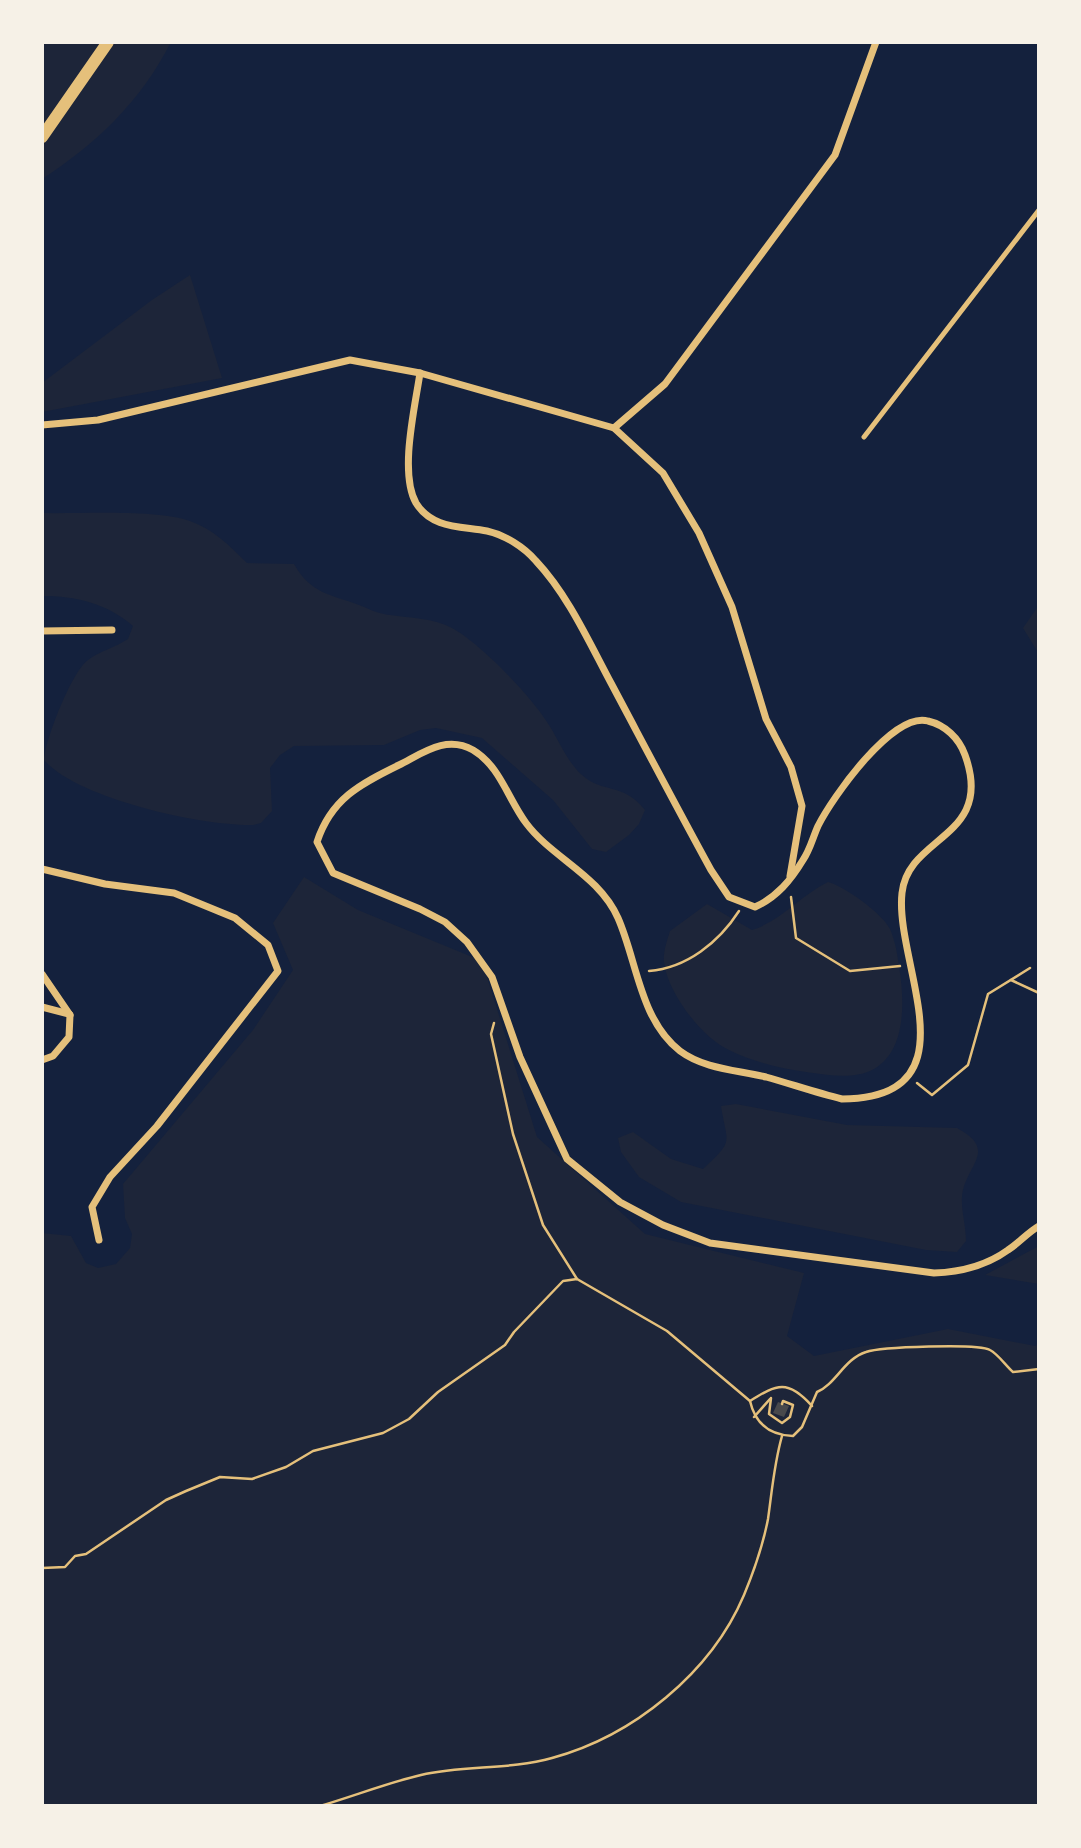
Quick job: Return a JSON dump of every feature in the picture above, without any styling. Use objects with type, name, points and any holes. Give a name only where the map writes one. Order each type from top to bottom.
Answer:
[{"type":"street","points":[[42,137],[108,42]]},
{"type":"street","points":[[614,428],[665,384],[835,155],[876,42]]},
{"type":"street","points":[[42,425],[97,420],[351,360],[420,373],[614,428],[663,473],[699,533],[732,607],[766,719],[791,767],[802,806],[789,880]]},
{"type":"street","points":[[420,373],[409,463],[409,489],[418,506],[432,519],[457,529],[487,531],[510,539],[536,561],[580,624],[710,870],[729,897],[755,907],[771,900],[805,858],[827,811],[876,748],[899,727],[925,719],[949,730],[963,750],[971,772],[970,799],[958,824],[923,854],[905,877],[902,908],[922,1013],[921,1044],[907,1074],[882,1094],[842,1099],[697,1061],[669,1041],[647,1003],[618,918],[608,901],[582,873],[526,823],[499,776],[473,751],[457,745],[437,745],[344,798],[325,818],[317,842],[333,873],[445,922],[487,965],[520,1057],[567,1159],[620,1202],[686,1235],[710,1242],[851,1260],[895,1269],[952,1272],[969,1269],[1001,1255],[1039,1226]]},
{"type":"street","points":[[42,631],[112,630]]},
{"type":"street","points":[[42,869],[105,884],[174,893],[235,918],[268,945],[278,971],[156,1126],[110,1177],[92,1207],[99,1240]]},
{"type":"street","points":[[42,974],[69,1015],[69,1037],[53,1056],[42,1060]]},
{"type":"street","points":[[42,1007],[69,1015]]},
{"type":"lane","points":[[864,437],[1039,210]]},
{"type":"path","points":[[789,880],[796,938],[850,971],[911,965]]},
{"type":"path","points":[[635,972],[663,970],[697,954],[718,940],[745,903]]},
{"type":"path","points":[[907,1074],[932,1095],[968,1065],[988,994],[1030,968]]},
{"type":"path","points":[[1011,980],[1039,993]]},
{"type":"path","points":[[500,1004],[491,1034],[513,1134],[543,1225],[577,1279],[667,1331],[750,1401],[754,1418],[768,1430],[793,1436],[802,1427],[817,1392],[829,1387],[841,1369],[865,1352],[901,1348],[970,1347],[989,1349],[1013,1372],[1039,1369]]},
{"type":"path","points":[[42,1568],[65,1567],[75,1556],[86,1553],[166,1500],[220,1477],[252,1479],[286,1466],[313,1451],[383,1433],[409,1419],[438,1392],[505,1345],[549,1293],[563,1281],[577,1279]]},
{"type":"path","points":[[750,1401],[774,1386],[788,1387],[802,1395],[812,1406]]},
{"type":"path","points":[[754,1418],[771,1398],[769,1414],[782,1423],[790,1417],[793,1405],[783,1401],[782,1404]]},
{"type":"path","points":[[320,1806],[423,1775],[482,1770],[552,1758],[607,1737],[660,1704],[704,1658],[743,1598],[767,1521],[775,1459],[782,1435]]},
{"type":"shaded area","points":[[42,42],[171,42],[146,83],[116,119],[81,151],[42,179]]},
{"type":"shaded area","points":[[190,275],[222,378],[42,412],[42,383],[152,300]]},
{"type":"shaded area","points":[[42,513],[138,513],[190,521],[214,533],[247,563],[294,564],[307,582],[330,595],[382,614],[430,620],[452,628],[490,657],[517,684],[539,711],[567,757],[582,775],[598,785],[629,795],[637,801],[645,810],[639,824],[606,852],[592,849],[553,800],[482,738],[436,728],[420,730],[384,745],[294,746],[280,755],[270,768],[272,811],[261,823],[253,825],[204,821],[173,815],[142,808],[84,787],[44,760],[49,737],[67,691],[82,667],[88,660],[128,639],[133,626],[123,618],[90,602],[67,597],[42,596]]},
{"type":"shaded area","points":[[1039,605],[1039,654],[1023,628]]},
{"type":"shaded area","points":[[304,877],[358,910],[482,961],[537,1137],[645,1234],[804,1273],[787,1336],[814,1356],[948,1329],[1035,1346],[1039,1344],[1039,1806],[42,1806],[42,1233],[71,1236],[86,1263],[98,1268],[116,1264],[130,1248],[132,1234],[125,1218],[123,1184],[253,1030],[293,970],[273,923]]},
{"type":"shaded area","points":[[828,882],[862,901],[886,923],[896,949],[900,973],[902,1004],[899,1034],[885,1060],[874,1069],[858,1075],[841,1076],[786,1069],[738,1054],[719,1044],[697,1025],[679,1000],[667,974],[664,958],[670,931],[707,904],[752,930],[772,921]]},
{"type":"shaded area","points":[[736,1104],[847,1125],[957,1128],[970,1136],[978,1152],[962,1197],[966,1241],[957,1252],[926,1250],[681,1202],[639,1177],[621,1152],[618,1138],[633,1132],[671,1159],[703,1169],[720,1152],[726,1141],[721,1106]]},
{"type":"shaded area","points":[[1039,1246],[1039,1284],[985,1275]]},
{"type":"building","points":[[778,1402],[789,1406],[784,1417],[773,1413]]}]
